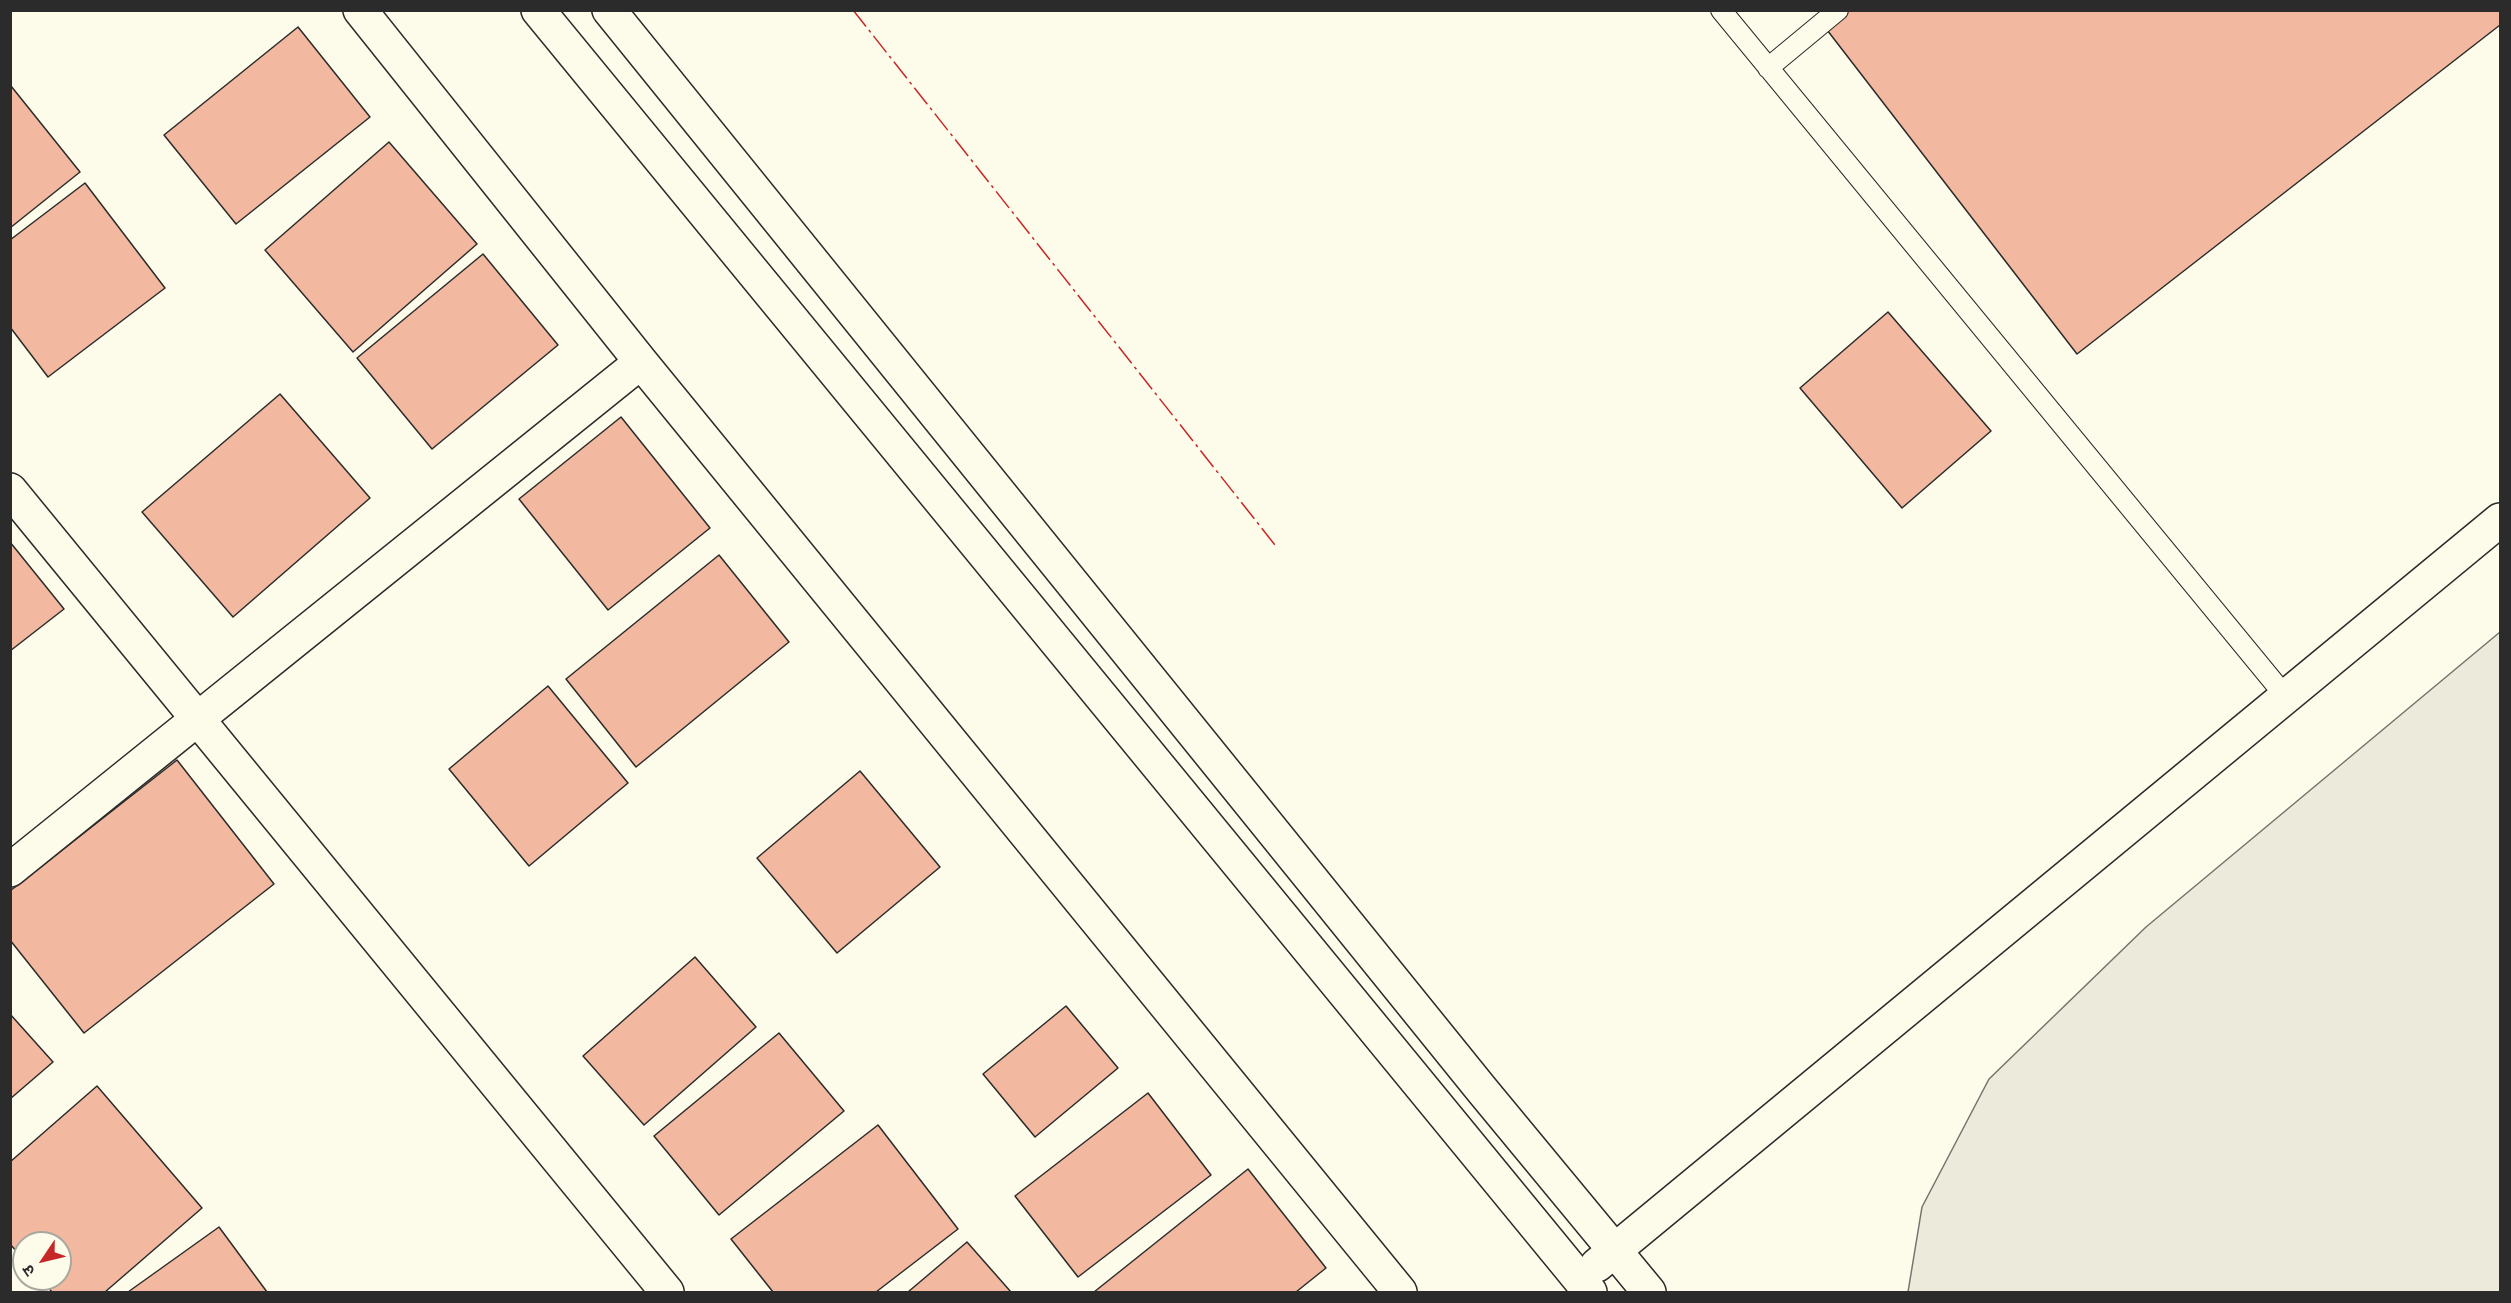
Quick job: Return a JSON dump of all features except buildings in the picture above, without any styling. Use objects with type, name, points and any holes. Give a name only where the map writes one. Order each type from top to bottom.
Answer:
[{"type":"street","points":[[360,10],[641,362],[1400,1293]]},
{"type":"street","points":[[538,10],[1585,1286],[1615,1251],[2500,520]]},
{"type":"street","points":[[609,10],[1649,1293]]},
{"type":"street","points":[[10,870],[641,362]]},
{"type":"street","points":[[10,490],[667,1293]]},
{"type":"lane","points":[[1721,10],[2286,697]]},
{"type":"lane","points":[[1768,68],[1838,10]]},
{"type":"shaded area","points":[[2500,632],[2500,1292],[1908,1292],[1922,1207],[1989,1079],[2146,927]]},
{"type":"power","points":[[853,10],[1275,545]]}]
